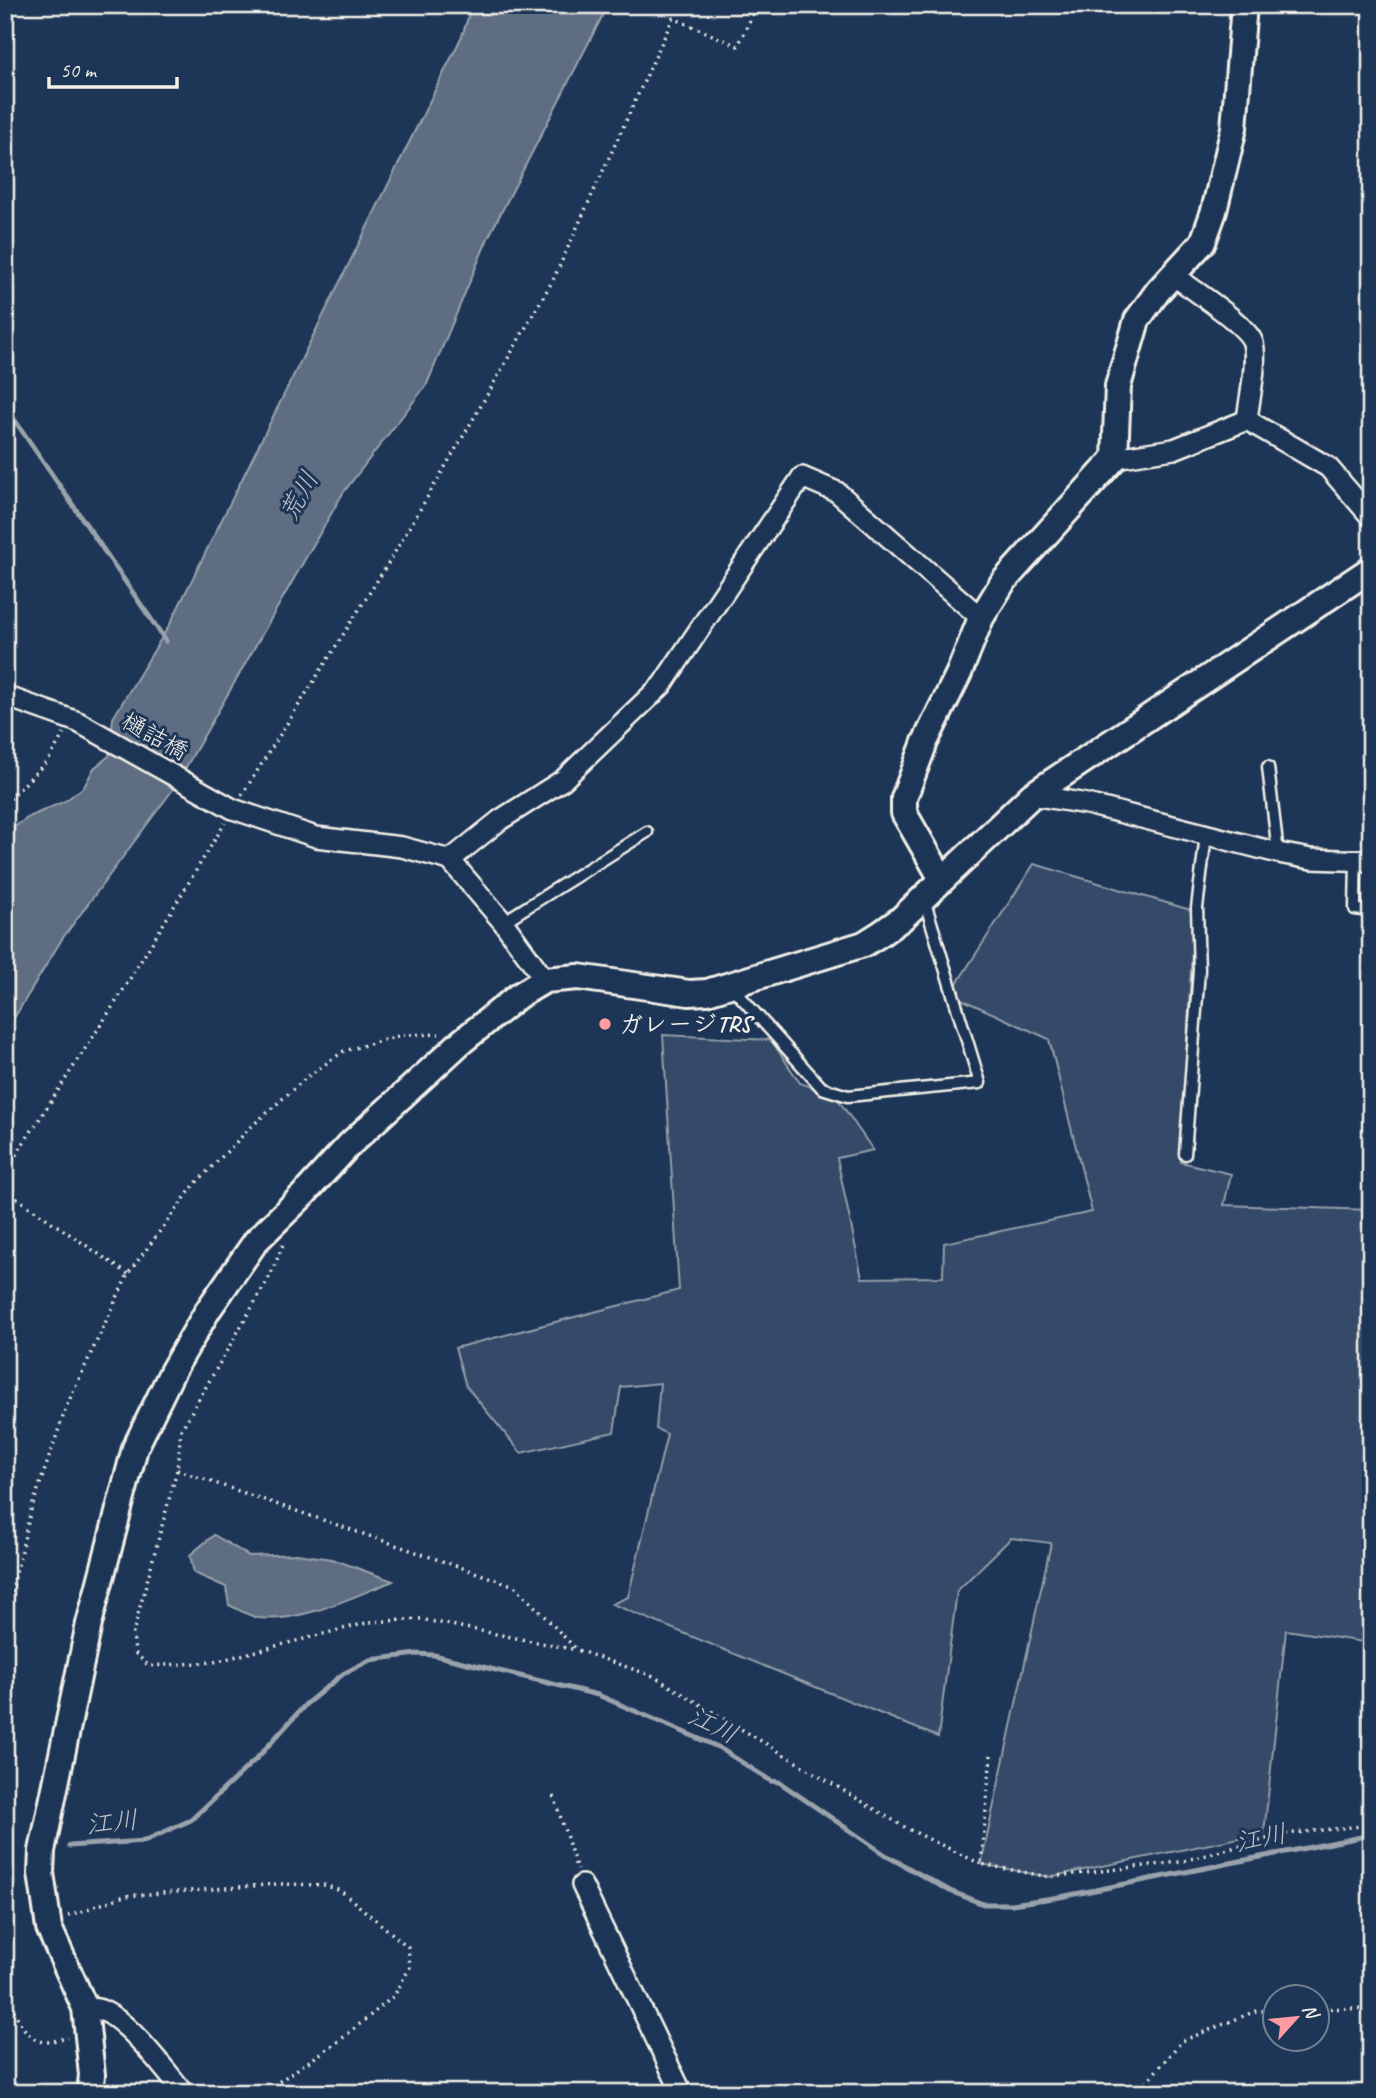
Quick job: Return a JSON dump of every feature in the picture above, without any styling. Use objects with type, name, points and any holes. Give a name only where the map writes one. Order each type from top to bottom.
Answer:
[{"type":"street","points":[[1115,458],[1118,386],[1137,320],[1203,242],[1214,211],[1234,128],[1244,5]]},
{"type":"street","points":[[1174,276],[1245,329],[1253,343],[1254,362],[1247,420]]},
{"type":"street","points":[[942,879],[904,813],[904,798],[925,742],[960,673],[981,618],[1003,582],[1115,458],[1174,449],[1247,420]]},
{"type":"street","points":[[1247,420],[1328,467],[1371,517]]},
{"type":"street","points":[[545,980],[503,922],[450,860],[500,820],[563,780],[662,685],[802,477],[837,492],[981,618]]},
{"type":"street","points":[[90,2093],[92,2075],[85,2008],[50,1928],[41,1873],[42,1851],[89,1623],[135,1448],[173,1370],[201,1322],[256,1241],[351,1144],[461,1042],[518,996],[545,980],[578,978],[689,993],[707,992],[864,944],[901,919],[1032,795],[1371,569]]},
{"type":"street","name":"樋詰橋","points":[[5,696],[75,721],[233,809],[316,837],[402,847],[450,860]]},
{"type":"street","points":[[1032,795],[1087,804],[1278,853],[1311,859],[1364,861]]},
{"type":"street","points":[[582,1885],[682,2093]]},
{"type":"street","points":[[85,2008],[99,2008],[119,2022],[144,2046],[184,2093]]},
{"type":"lane","points":[[1268,766],[1278,853]]},
{"type":"lane","points":[[503,922],[647,832]]},
{"type":"lane","points":[[1185,1154],[1199,970],[1197,908],[1206,835]]},
{"type":"lane","points":[[1364,861],[1355,909],[1371,911]]},
{"type":"lane","points":[[730,986],[822,1088],[848,1096],[979,1083],[924,898]]},
{"type":"path","points":[[128,1274],[18,1199],[9,1189],[6,1178],[10,1164],[117,1000],[233,809],[389,562],[471,423],[554,278],[673,18],[738,46],[757,5]]},
{"type":"path","points":[[5,804],[49,759],[75,721]]},
{"type":"path","points":[[5,1620],[31,1510],[67,1405],[128,1274],[195,1184],[252,1126],[307,1077],[344,1051],[402,1035],[438,1033],[461,1042]]},
{"type":"path","points":[[285,1241],[271,1276],[181,1430],[177,1470],[133,1633],[135,1653],[149,1666],[214,1662],[370,1622],[420,1619],[577,1650],[653,1676],[906,1828],[981,1864],[1049,1877],[1180,1862],[1285,1835],[1371,1825]]},
{"type":"path","points":[[177,1470],[515,1587],[577,1650]]},
{"type":"path","points":[[981,1864],[991,1755]]},
{"type":"path","points":[[554,1796],[582,1885]]},
{"type":"path","points":[[50,1928],[63,1919],[124,1896],[278,1884],[324,1885],[341,1891],[408,1947],[410,1967],[394,1996],[339,2041],[262,2093]]},
{"type":"path","points":[[5,1991],[23,2028],[31,2036],[43,2042],[64,2037],[89,2039]]},
{"type":"path","points":[[1330,2008],[1371,2009]]},
{"type":"path","points":[[1137,2093],[1182,2041],[1260,2011]]},
{"type":"shaded area","points":[[1034,864],[1194,911],[1181,1162],[1231,1174],[1224,1205],[1371,1210],[1371,1825],[1364,1826],[1364,1642],[1286,1630],[1264,1833],[1049,1877],[981,1864],[1051,1543],[1011,1538],[957,1591],[938,1737],[612,1604],[628,1597],[667,1434],[656,1429],[660,1383],[621,1387],[614,1432],[521,1453],[466,1386],[455,1348],[679,1290],[663,1035],[771,1040],[800,1083],[835,1095],[873,1150],[837,1158],[862,1278],[943,1277],[944,1243],[1092,1212],[1049,1039],[950,994]]},
{"type":"water","name":"荒川","points":[[472,5],[608,5],[488,238],[427,384],[343,493],[174,788],[62,939],[5,1033],[5,833],[29,817],[65,801],[84,787],[94,768],[109,756],[113,718],[170,624],[462,36]]},
{"type":"water","points":[[214,1535],[249,1556],[297,1554],[332,1559],[393,1581],[310,1612],[275,1618],[255,1617],[229,1605],[226,1587],[194,1573],[190,1555]]},
{"type":"waterway","points":[[5,406],[166,641]]},
{"type":"waterway","name":"江川","points":[[69,1846],[144,1841],[191,1820],[258,1757],[306,1704],[343,1674],[370,1660],[417,1654],[434,1655],[598,1695],[718,1747],[771,1781],[779,1782],[887,1856],[950,1891],[983,1904],[1012,1904],[1060,1897],[1371,1835]]},
{"type":"place","name":"ガレージTRS","points":[[605,1024]]}]
